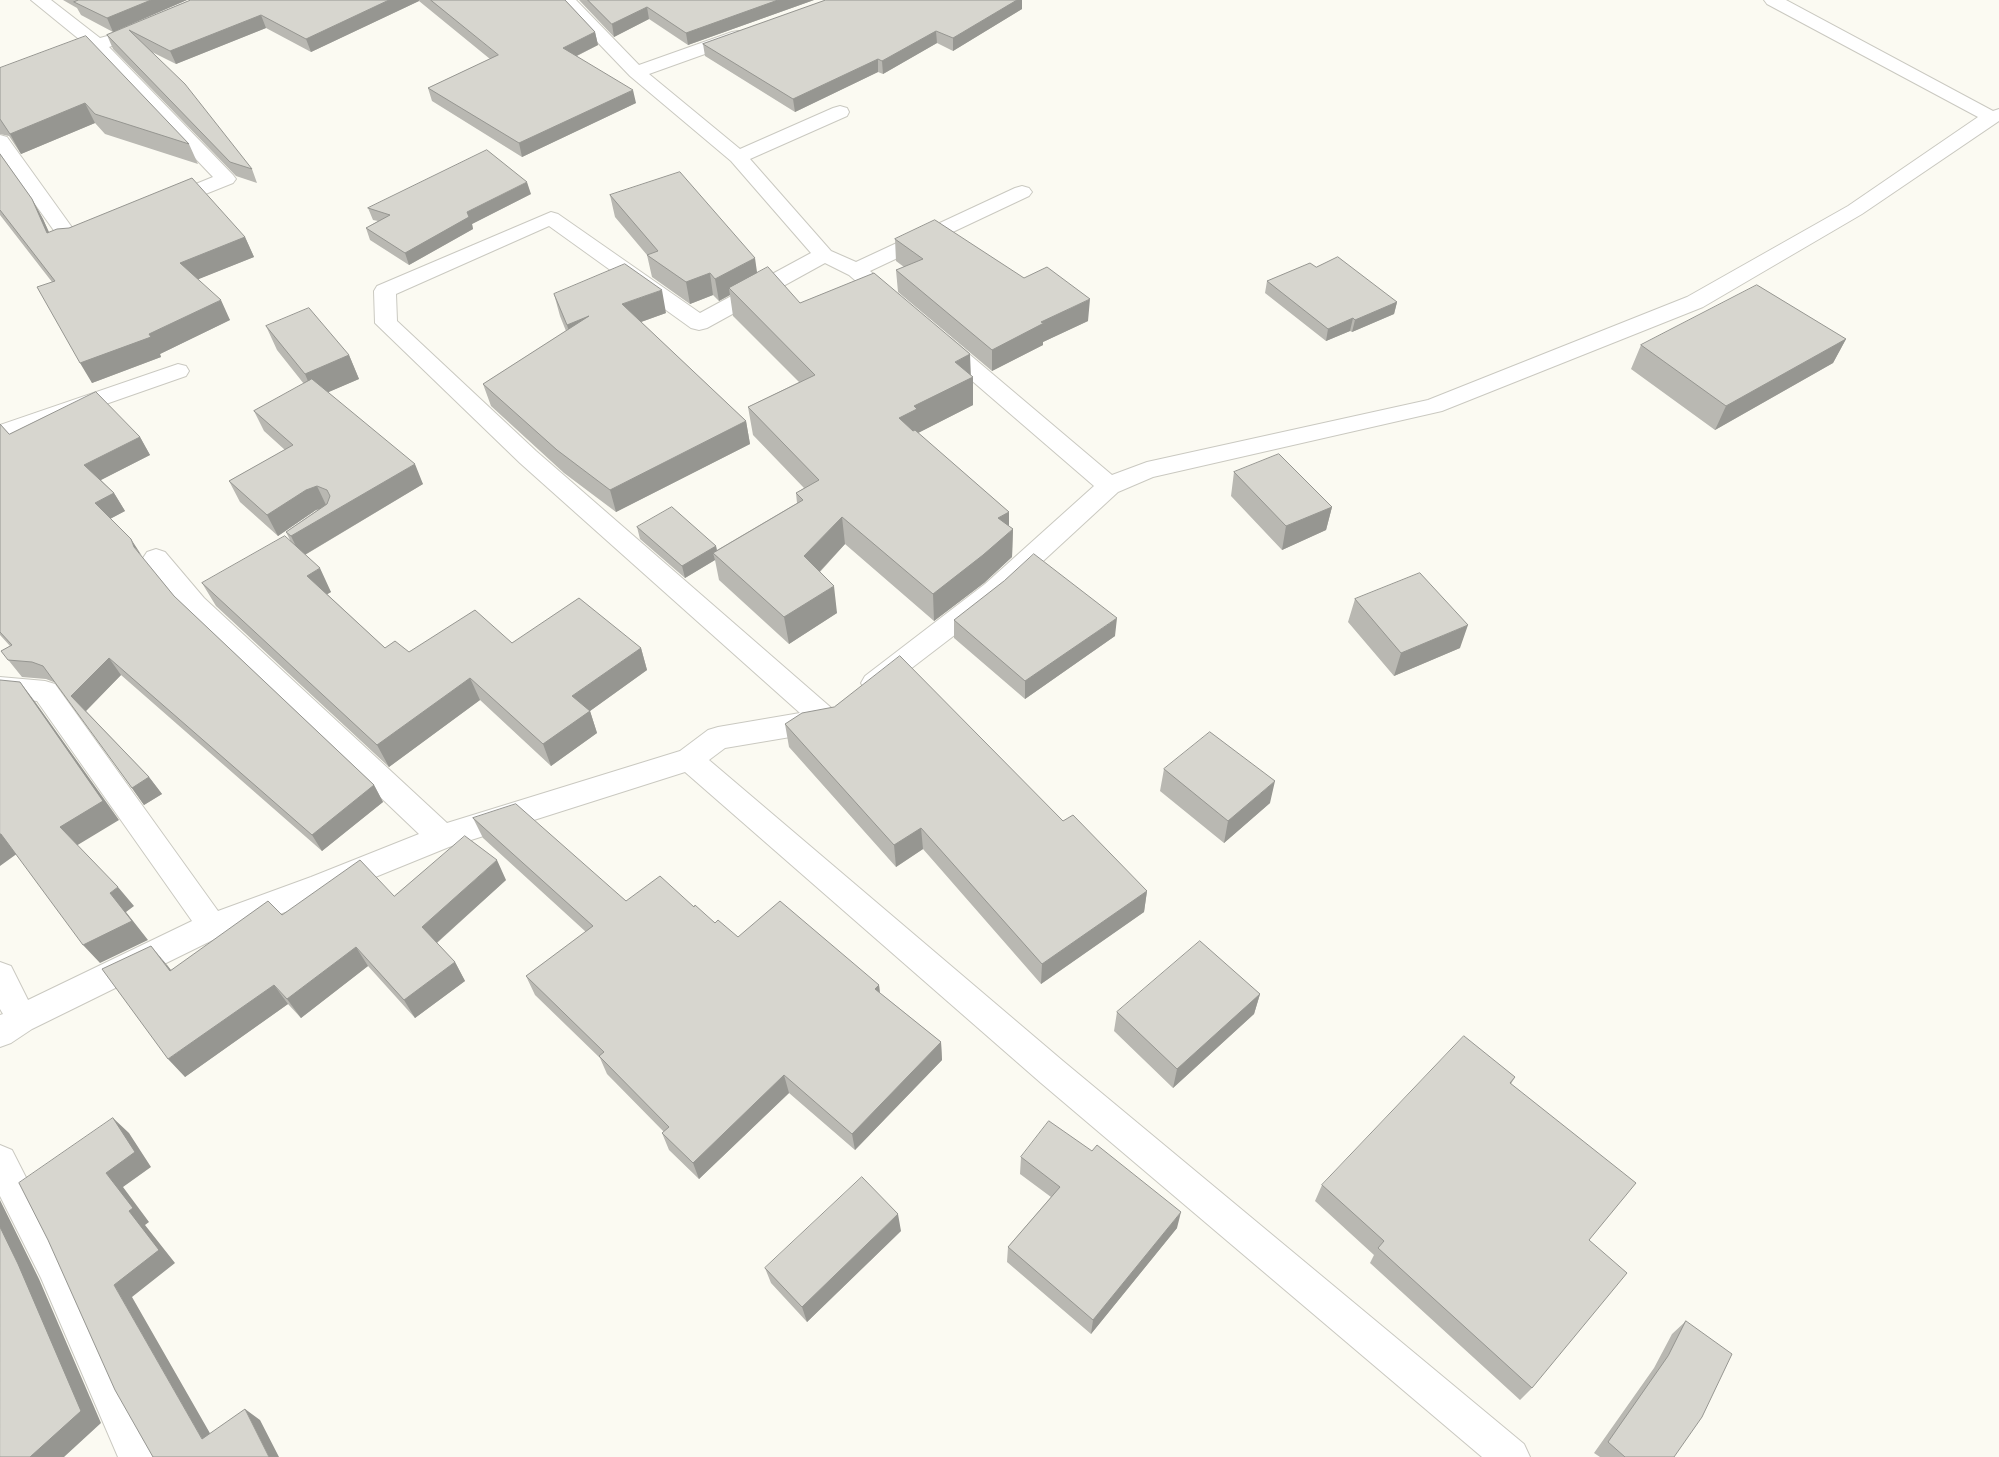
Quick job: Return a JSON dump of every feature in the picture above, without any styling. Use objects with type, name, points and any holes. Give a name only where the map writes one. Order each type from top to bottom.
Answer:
[{"type":"street","points":[[40,0],[98,46],[226,179],[154,209]]},
{"type":"street","points":[[566,0],[636,72],[738,157],[824,255],[856,270],[1109,486]]},
{"type":"street","points":[[0,976],[10,1026],[212,926],[321,886],[442,836],[689,760],[718,738],[841,708],[994,591],[1109,486],[1147,470],[1434,406],[1695,302],[1855,210],[1995,116],[1773,0]]},
{"type":"street","points":[[636,72],[754,30]]},
{"type":"street","points":[[0,80],[98,46],[125,34]]},
{"type":"street","points":[[738,157],[840,112]]},
{"type":"street","points":[[0,141],[72,242],[108,227]]},
{"type":"street","points":[[856,270],[1022,192]]},
{"type":"street","points":[[824,255],[700,323],[551,218],[385,292],[386,323],[528,457],[841,708]]},
{"type":"street","points":[[0,433],[178,371]]},
{"type":"street","points":[[156,558],[203,600],[442,836]]},
{"type":"street","points":[[0,687],[45,691],[212,926]]},
{"type":"street","points":[[689,760],[1059,1078],[1511,1457]]},
{"type":"street","points":[[0,1161],[53,1266],[137,1457]]},
{"type":"building","points":[[79,0],[151,0],[107,18],[74,2]]},
{"type":"building","points":[[191,0],[389,0],[306,39],[261,15],[170,51],[129,30],[185,84],[252,169],[230,162],[107,35]]},
{"type":"building","points":[[431,0],[565,0],[595,32],[563,48],[633,90],[519,143],[428,88],[498,55]]},
{"type":"building","points":[[588,0],[778,0],[686,33],[647,7],[612,24]]},
{"type":"building","points":[[826,0],[1017,0],[953,38],[936,31],[882,61],[878,59],[793,99],[703,44]]},
{"type":"building","points":[[86,36],[189,144],[95,114],[85,103],[10,134],[0,119],[0,68]]},
{"type":"building","points":[[487,150],[527,182],[467,212],[469,217],[405,253],[366,228],[390,215],[368,208]]},
{"type":"building","points":[[0,154],[32,199],[47,233],[57,229],[69,228],[192,178],[245,237],[180,263],[221,300],[149,334],[151,337],[80,363],[37,287],[55,281],[0,210]]},
{"type":"building","points":[[680,172],[755,258],[715,279],[710,273],[686,282],[647,255],[658,251],[610,195]]},
{"type":"building","points":[[935,220],[1024,278],[1047,267],[1090,299],[1041,322],[1044,323],[992,350],[896,270],[923,259],[895,239]]},
{"type":"building","points":[[1338,257],[1397,302],[1328,329],[1267,281],[1310,263],[1316,267]]},
{"type":"building","points":[[625,264],[662,290],[622,304],[746,421],[610,490],[557,450],[483,384],[589,316],[567,325],[554,294]]},
{"type":"building","points":[[768,267],[800,303],[874,273],[970,354],[955,362],[973,377],[914,406],[917,409],[899,418],[1009,512],[998,518],[1013,529],[933,594],[842,517],[804,556],[834,586],[784,617],[713,553],[803,500],[796,493],[819,480],[748,407],[815,375],[729,288]]},
{"type":"building","points":[[1757,285],[1846,339],[1726,406],[1641,345]]},
{"type":"building","points":[[309,308],[349,355],[305,374],[266,326]]},
{"type":"building","points":[[312,379],[415,464],[291,536],[286,532],[327,504],[330,496],[327,490],[317,486],[306,490],[267,515],[229,481],[293,445],[254,411]]},
{"type":"building","points":[[96,392],[140,437],[84,465],[114,493],[95,503],[131,539],[134,547],[174,596],[374,785],[312,835],[109,658],[71,696],[149,777],[132,788],[43,666],[32,662],[8,660],[1,651],[12,645],[0,632],[0,424],[9,434]]},
{"type":"building","points":[[1279,454],[1332,507],[1286,526],[1234,472]]},
{"type":"building","points":[[672,507],[716,546],[682,566],[637,527]]},
{"type":"building","points":[[285,536],[320,568],[307,576],[385,648],[395,641],[409,652],[475,610],[512,643],[579,598],[641,648],[572,696],[590,711],[543,744],[470,678],[377,745],[202,583]]},
{"type":"building","points":[[1034,554],[1117,618],[1025,681],[954,620],[1004,581]]},
{"type":"building","points":[[1420,573],[1468,625],[1401,653],[1355,599]]},
{"type":"building","points":[[900,656],[1063,821],[1073,815],[1147,891],[1042,964],[921,828],[894,845],[785,724],[802,713],[834,707]]},
{"type":"building","points":[[0,680],[20,682],[103,801],[60,827],[118,887],[110,893],[132,921],[83,945],[0,834]]},
{"type":"building","points":[[1210,732],[1275,781],[1228,821],[1164,769]]},
{"type":"building","points":[[516,804],[626,901],[660,876],[694,907],[695,905],[715,923],[718,920],[738,937],[780,901],[879,985],[875,989],[941,1042],[852,1134],[784,1075],[693,1163],[662,1133],[669,1127],[599,1056],[604,1052],[526,976],[593,926],[473,818]]},
{"type":"building","points":[[465,836],[497,860],[422,927],[455,962],[404,1000],[356,947],[287,999],[274,985],[168,1059],[102,969],[151,946],[170,971],[268,901],[282,915],[360,860],[394,896]]},
{"type":"building","points":[[1200,941],[1260,994],[1177,1069],[1117,1012]]},
{"type":"building","points":[[1464,1036],[1515,1077],[1510,1083],[1636,1183],[1589,1240],[1627,1273],[1532,1388],[1378,1248],[1384,1241],[1322,1185]]},
{"type":"building","points":[[113,1118],[135,1152],[106,1173],[133,1208],[129,1211],[159,1250],[114,1285],[202,1439],[245,1409],[269,1457],[153,1457],[115,1390],[48,1240],[19,1183]]},
{"type":"building","points":[[1049,1121],[1092,1151],[1097,1145],[1181,1212],[1093,1320],[1008,1247],[1060,1187],[1021,1157]]},
{"type":"building","points":[[862,1177],[898,1214],[802,1307],[765,1268]]},
{"type":"building","points":[[0,1227],[18,1264],[81,1411],[30,1457],[0,1457]]},
{"type":"building","points":[[1686,1321],[1732,1354],[1702,1417],[1674,1457],[1625,1457],[1608,1442],[1668,1356]]}]
